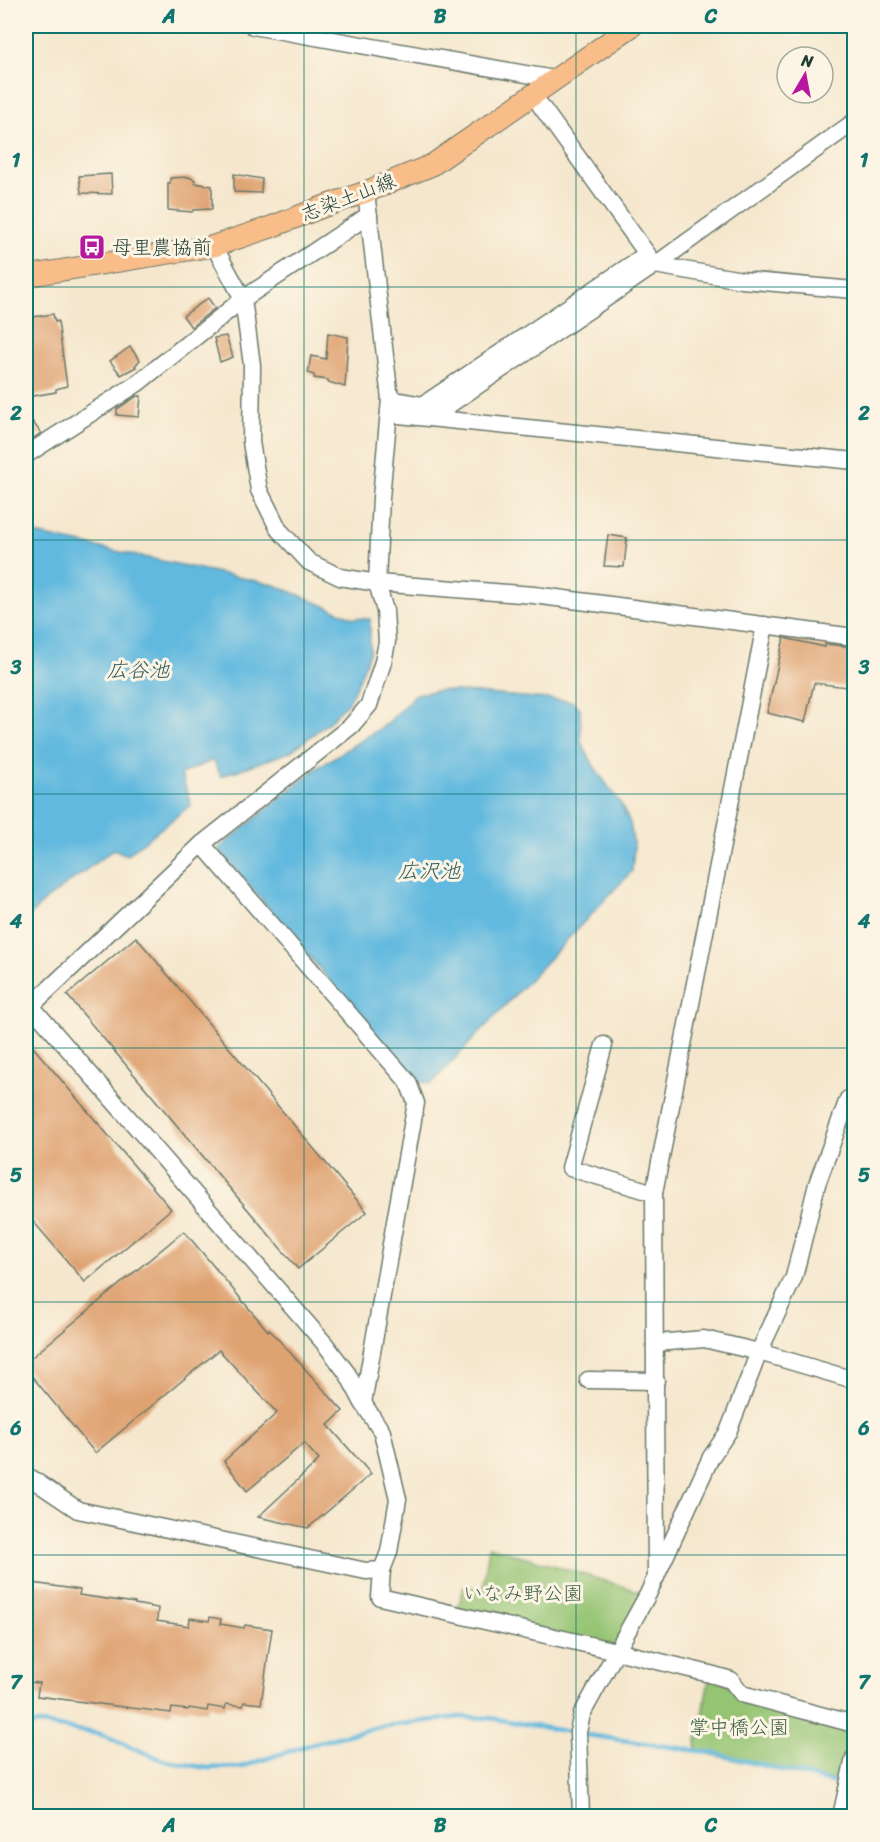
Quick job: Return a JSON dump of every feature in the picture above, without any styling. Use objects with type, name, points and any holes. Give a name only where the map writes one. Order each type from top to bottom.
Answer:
[{"type":"main road","name":"志染土山線","points":[[26,276],[214,246],[366,192],[432,165],[632,26]]},
{"type":"street","points":[[253,26],[554,79]]},
{"type":"street","points":[[532,95],[651,260],[742,280],[855,290]]},
{"type":"street","points":[[430,418],[651,260],[855,122]]},
{"type":"street","points":[[366,192],[389,407],[377,583],[385,611],[387,642],[369,705],[351,726],[202,844],[28,1008],[325,1344],[347,1373],[382,1432],[398,1498],[389,1552],[382,1570],[380,1597],[731,1680],[742,1694],[855,1724]]},
{"type":"street","points":[[26,455],[138,383],[243,299],[369,215]]},
{"type":"street","points":[[214,246],[243,299],[252,365],[251,442],[259,490],[279,530],[309,562],[340,577],[377,583],[534,595],[855,637]]},
{"type":"street","points":[[389,407],[423,405],[651,260]]},
{"type":"street","points":[[389,407],[430,418],[855,461]]},
{"type":"street","points":[[656,1577],[654,1193],[765,625]]},
{"type":"street","points":[[202,844],[408,1082],[416,1103],[363,1403]]},
{"type":"street","points":[[604,1045],[570,1168],[654,1193]]},
{"type":"street","points":[[581,1816],[578,1732],[582,1714],[648,1594],[711,1457],[728,1432],[759,1352],[795,1277],[817,1184],[848,1099]]},
{"type":"street","points":[[656,1343],[704,1339],[759,1352],[855,1380]]},
{"type":"street","points":[[588,1380],[656,1381]]},
{"type":"street","points":[[26,1475],[78,1510],[366,1571],[382,1570]]},
{"type":"street","points":[[841,1816],[855,1758]]},
{"type":"green space","name":"いなみ野公園","points":[[489,1546],[648,1594],[616,1651],[456,1615],[464,1586],[483,1590]]},
{"type":"green space","name":"掌中橋公園","points":[[710,1674],[743,1694],[854,1724],[854,1758],[848,1786],[695,1751]]},
{"type":"water","name":"広谷池","points":[[26,532],[275,585],[354,618],[370,619],[370,651],[348,702],[329,722],[290,752],[221,776],[213,760],[181,774],[191,805],[127,855],[114,849],[46,900],[26,919]]},
{"type":"water","name":"広沢池","points":[[442,690],[571,701],[580,708],[581,742],[595,768],[622,806],[630,823],[634,848],[632,871],[431,1084],[414,1080],[218,849],[317,768],[387,724],[416,694]]},
{"type":"building","points":[[111,174],[112,194],[81,193],[79,176]]},
{"type":"building","points":[[234,174],[262,179],[261,193],[234,192]]},
{"type":"building","points":[[189,177],[195,180],[195,183],[212,186],[212,209],[193,210],[192,212],[168,210],[170,178]]},
{"type":"building","points":[[208,298],[215,308],[191,327],[183,316]]},
{"type":"building","points":[[53,314],[55,322],[58,321],[67,386],[56,389],[56,392],[26,397],[26,386],[30,385],[26,363],[26,318]]},
{"type":"building","points":[[328,333],[348,337],[345,387],[328,382],[328,380],[314,378],[314,375],[308,373],[311,356],[326,359]]},
{"type":"building","points":[[226,336],[233,357],[220,362],[214,338]]},
{"type":"building","points":[[130,347],[140,360],[136,367],[121,375],[110,361]]},
{"type":"building","points":[[137,396],[141,396],[139,417],[117,415],[117,409]]},
{"type":"building","points":[[26,413],[41,433],[26,443]]},
{"type":"building","points":[[608,535],[627,538],[624,567],[604,566]]},
{"type":"building","points":[[784,638],[825,647],[825,644],[855,647],[855,688],[814,683],[805,722],[767,713]]},
{"type":"building","points":[[136,937],[367,1212],[298,1269],[67,995]]},
{"type":"building","points":[[33,1047],[171,1209],[85,1282],[26,1213],[26,1053]]},
{"type":"building","points":[[184,1231],[268,1331],[269,1329],[343,1411],[328,1425],[371,1474],[308,1528],[258,1517],[319,1460],[304,1443],[247,1491],[224,1461],[277,1413],[219,1350],[95,1453],[26,1369],[26,1362]]},
{"type":"building","points":[[26,1582],[80,1590],[79,1595],[158,1608],[157,1621],[189,1626],[190,1618],[209,1621],[210,1617],[221,1619],[220,1624],[272,1629],[261,1704],[244,1702],[243,1706],[226,1704],[225,1709],[208,1706],[207,1711],[172,1708],[171,1713],[37,1696],[39,1683],[26,1682]]},
{"type":"waterway","points":[[26,1725],[41,1724],[100,1734],[165,1761],[208,1768],[241,1767],[311,1744],[378,1727],[459,1717],[490,1718],[713,1753],[844,1785]]},
{"type":"place","name":"母里農協前","points":[[92,247]]}]
